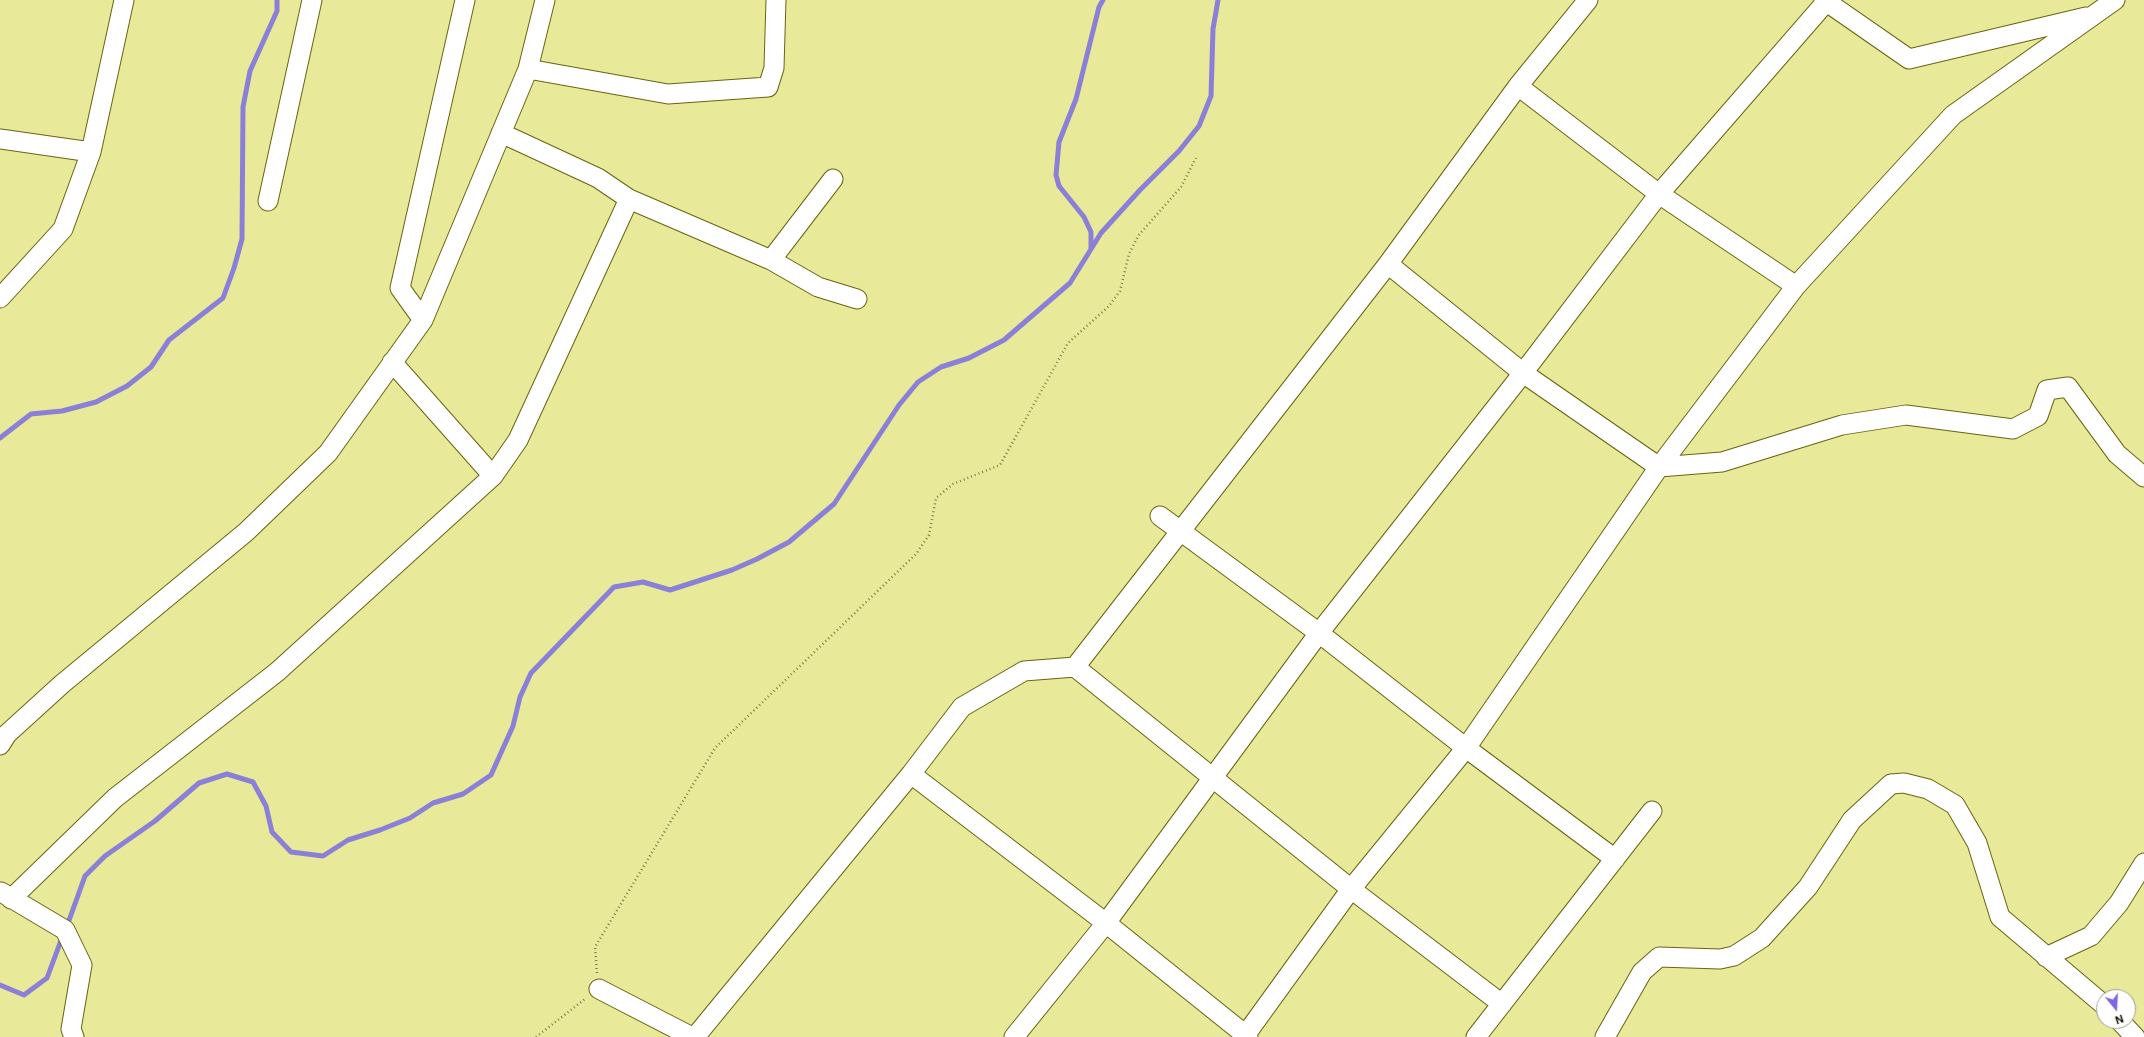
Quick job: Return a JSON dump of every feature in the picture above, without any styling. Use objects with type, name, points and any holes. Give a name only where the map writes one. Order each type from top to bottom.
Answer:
[{"type":"street","points":[[3,294],[62,230],[91,152],[124,0]]},
{"type":"street","points":[[268,201],[312,0]]},
{"type":"street","points":[[422,320],[400,288],[465,0]]},
{"type":"street","points":[[0,745],[7,734],[62,684],[246,532],[328,453],[422,320],[528,69],[545,0]]},
{"type":"street","points":[[528,69],[668,94],[768,87],[774,68],[776,0]]},
{"type":"street","points":[[1075,667],[1388,264],[1518,86],[1588,0]]},
{"type":"street","points":[[912,774],[1106,923],[1246,1036],[1351,889],[1466,748],[1658,467],[1796,286],[1953,115],[2115,0]]},
{"type":"street","points":[[1014,1037],[1106,923],[1319,633],[1523,373],[1659,194],[1825,1],[1909,59],[2097,14]]},
{"type":"street","points":[[1518,86],[1659,194],[1796,286]]},
{"type":"street","points":[[501,133],[598,178],[629,199],[770,260],[818,287],[857,299]]},
{"type":"street","points":[[0,139],[91,152]]},
{"type":"street","points":[[770,260],[834,179]]},
{"type":"street","points":[[74,1037],[71,1029],[82,965],[65,930],[5,895],[115,798],[277,672],[493,476],[518,440],[629,199]]},
{"type":"street","points":[[1388,264],[1523,373],[1658,467],[1722,462],[1842,426],[1906,415],[2013,429],[2038,416],[2047,390],[2068,387],[2117,454],[2144,477]]},
{"type":"street","points":[[392,362],[493,476]]},
{"type":"street","points":[[1160,516],[1319,633],[1466,748],[1615,859]]},
{"type":"street","points":[[695,1037],[912,774],[962,707],[1024,671],[1075,667],[1351,889],[1502,1004]]},
{"type":"street","points":[[1605,1037],[1642,972],[1659,957],[1720,959],[1734,956],[1762,938],[1808,887],[1852,820],[1890,784],[1904,783],[1928,789],[1955,805],[1977,843],[2000,917],[2096,998]]},
{"type":"street","points":[[1476,1037],[1652,811]]},
{"type":"street","points":[[2046,957],[2091,936],[2119,903],[2144,863]]},
{"type":"street","points":[[599,988],[692,1037]]},
{"type":"street","points":[[2127,1029],[2134,1037]]},
{"type":"path","points":[[536,1037],[599,988],[595,947],[715,748],[916,554],[929,535],[936,498],[953,484],[1000,465],[1068,343],[1109,306],[1120,291],[1129,254],[1138,236],[1182,187],[1196,158]]},
{"type":"waterway","points":[[0,438],[31,414],[62,411],[96,402],[127,386],[151,367],[169,340],[223,298],[234,268],[242,239],[243,107],[250,71],[277,11],[277,0]]},
{"type":"waterway","points":[[1091,249],[1091,232],[1084,217],[1059,186],[1056,175],[1059,142],[1076,99],[1099,7],[1103,0]]},
{"type":"waterway","points":[[67,926],[85,876],[105,856],[155,821],[199,783],[227,774],[253,782],[266,806],[272,832],[291,852],[323,856],[348,840],[380,830],[410,818],[433,803],[463,794],[491,775],[513,726],[520,697],[531,673],[614,587],[643,582],[670,590],[732,570],[789,542],[834,504],[899,405],[918,382],[941,367],[969,358],[1004,340],[1070,283],[1101,233],[1140,190],[1179,151],[1199,126],[1211,96],[1213,29],[1218,0]]},
{"type":"waterway","points":[[0,985],[24,995],[47,978],[63,935]]}]
